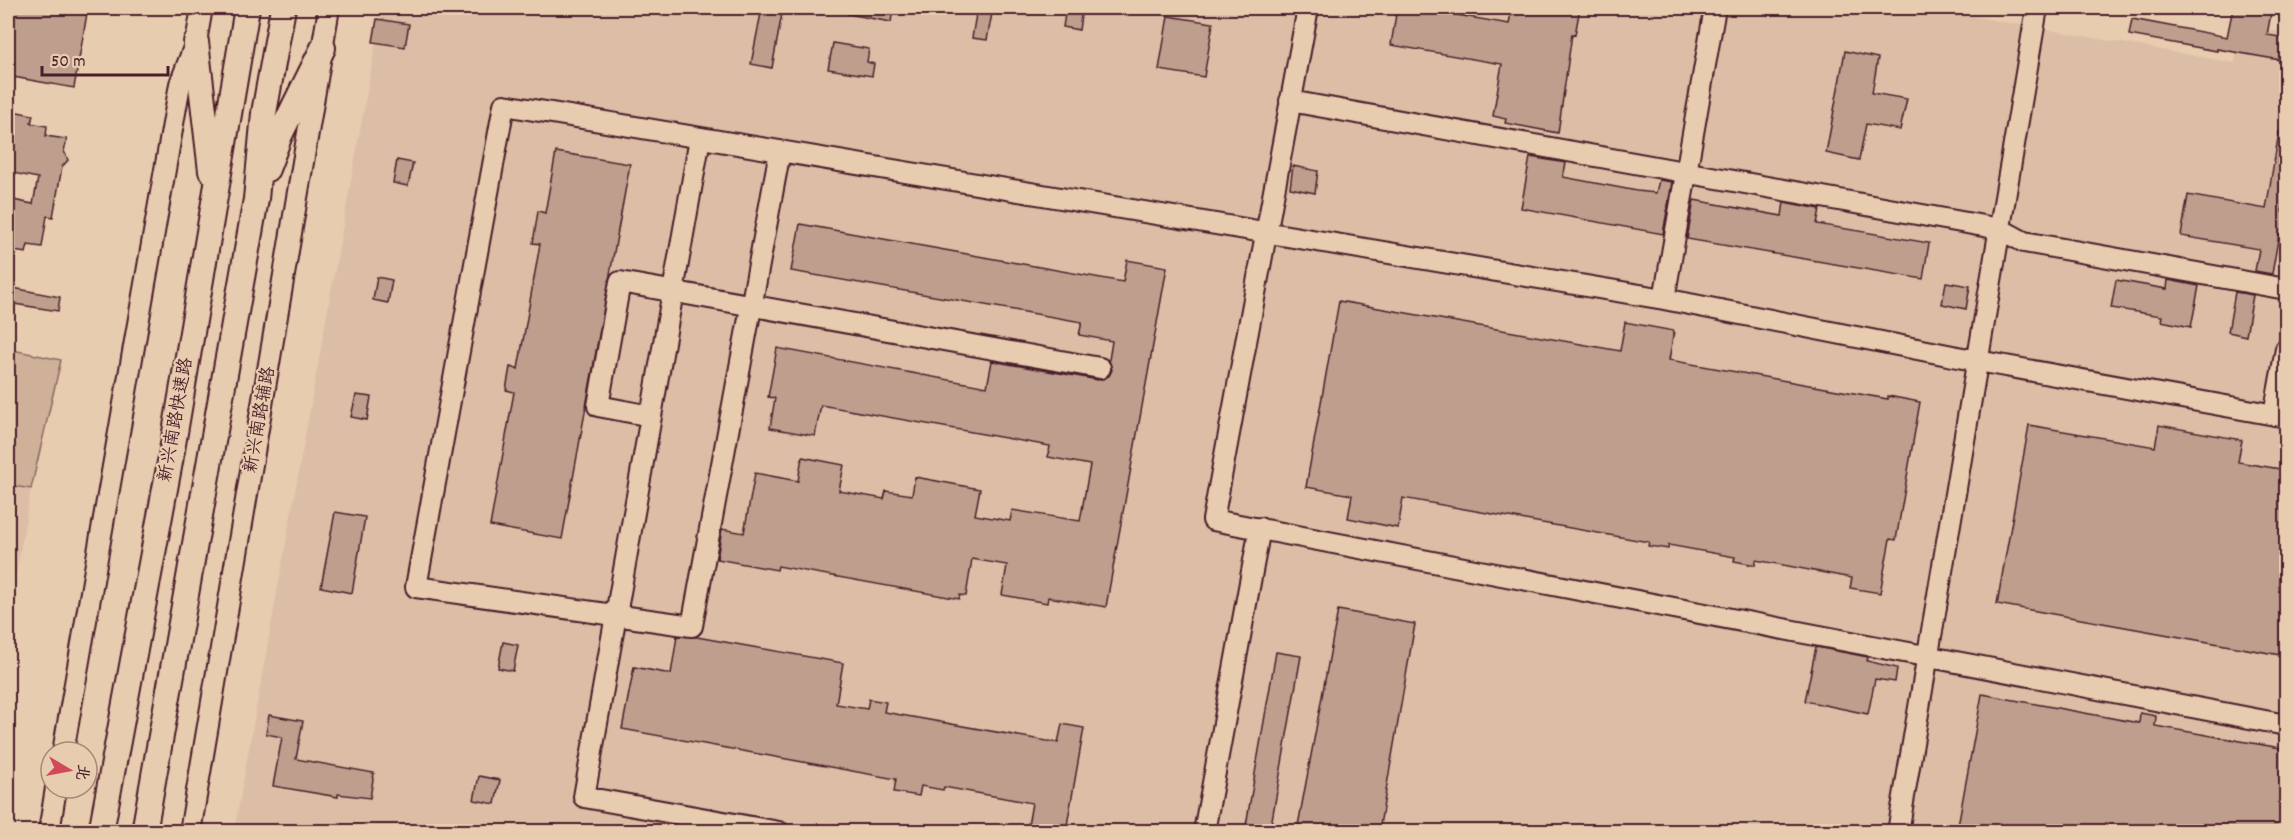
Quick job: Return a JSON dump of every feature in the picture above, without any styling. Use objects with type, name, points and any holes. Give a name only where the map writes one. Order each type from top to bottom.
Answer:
[{"type":"main road","name":"新兴南路快速路","points":[[101,831],[170,462],[247,8]]},
{"type":"main road","points":[[144,831],[256,199],[264,113],[283,8]]},
{"type":"main road","points":[[196,42],[214,199]]},
{"type":"main road","points":[[256,199],[280,135],[323,48]]},
{"type":"street","points":[[65,740],[180,84],[196,42],[202,8]]},
{"type":"street","name":"新兴南路辅路","points":[[190,831],[329,8]]},
{"type":"street","points":[[1308,8],[1213,520],[2286,725]]},
{"type":"street","points":[[1664,299],[1715,8]]},
{"type":"street","points":[[1898,831],[2037,8]]},
{"type":"street","points":[[1290,101],[2000,229],[2024,242],[2286,289]]},
{"type":"street","points":[[780,152],[692,626],[416,587],[504,105],[1664,299],[1978,361],[2280,416],[2286,349]]},
{"type":"street","points":[[700,138],[584,797],[779,831]]},
{"type":"street","points":[[651,416],[598,406],[620,282],[1100,368]]},
{"type":"street","points":[[1204,831],[1260,528]]},
{"type":"street","points":[[49,831],[54,800]]},
{"type":"shaded area","points":[[382,8],[1925,8],[2235,63],[2242,25],[2286,33],[2286,831],[234,832]]},
{"type":"shaded area","points":[[8,349],[61,360],[31,489],[8,485]]},
{"type":"shaded area","points":[[8,485],[31,489],[8,621]]},
{"type":"building","points":[[8,8],[88,8],[74,88],[8,76]]},
{"type":"building","points":[[762,8],[783,8],[772,68],[751,64]]},
{"type":"building","points":[[848,8],[893,8],[891,22],[848,14]]},
{"type":"building","points":[[977,8],[993,8],[987,40],[972,38]]},
{"type":"building","points":[[1066,8],[1082,8],[1079,30],[1063,27]]},
{"type":"building","points":[[1397,8],[1416,8],[1509,24],[1512,8],[1580,8],[1575,35],[1572,34],[1558,133],[1505,123],[1506,119],[1493,116],[1502,64],[1391,45]]},
{"type":"building","points":[[2233,8],[2272,8],[2267,35],[2286,38],[2286,61],[2129,35],[2132,19],[2227,37]]},
{"type":"building","points":[[1168,16],[1213,23],[1204,77],[1159,70]]},
{"type":"building","points":[[377,19],[409,24],[405,47],[373,42]]},
{"type":"building","points":[[833,43],[869,49],[867,62],[874,64],[872,76],[828,69]]},
{"type":"building","points":[[1845,51],[1878,58],[1872,93],[1907,99],[1900,130],[1866,124],[1859,160],[1826,153]]},
{"type":"building","points":[[8,110],[33,115],[31,123],[47,126],[46,136],[67,139],[64,151],[68,160],[62,167],[53,217],[47,216],[42,247],[28,245],[26,253],[8,250],[8,199],[33,204],[38,178],[8,172]]},
{"type":"building","points":[[2279,132],[2286,133],[2286,187],[2282,212],[2286,213],[2286,235],[2279,234],[2272,274],[2255,271],[2259,249],[2181,236],[2188,195],[2266,209]]},
{"type":"building","points":[[556,152],[630,164],[562,539],[490,526],[514,392],[506,390],[510,367],[518,369],[540,244],[533,243],[538,211],[545,213]]},
{"type":"building","points":[[1530,157],[1566,163],[1563,177],[1637,191],[1656,193],[1659,180],[1672,182],[1663,234],[1521,208]]},
{"type":"building","points":[[397,160],[413,163],[408,186],[393,183]]},
{"type":"building","points":[[1293,166],[1318,171],[1315,193],[1290,188]]},
{"type":"building","points":[[1694,200],[1782,216],[1784,202],[1820,209],[1817,224],[1929,243],[1923,279],[1687,239]]},
{"type":"building","points":[[800,224],[1123,282],[1127,260],[1167,267],[1106,607],[1048,597],[1047,603],[1002,595],[1007,565],[972,559],[966,596],[960,595],[959,599],[778,566],[777,570],[717,559],[722,529],[744,533],[755,473],[798,481],[802,457],[844,465],[839,491],[884,499],[886,491],[912,495],[915,477],[980,489],[975,515],[1010,521],[1012,510],[1080,521],[1090,465],[1048,457],[1050,446],[821,405],[815,436],[770,428],[775,398],[768,397],[777,348],[987,387],[992,361],[1098,380],[1109,376],[1112,370],[1109,360],[1112,341],[1079,335],[1082,322],[791,271]]},
{"type":"building","points":[[377,277],[392,280],[388,303],[373,300]]},
{"type":"building","points":[[2116,280],[2167,289],[2168,280],[2199,286],[2191,327],[2161,321],[2162,316],[2111,308]]},
{"type":"building","points":[[1946,282],[1970,286],[1966,309],[1942,304]]},
{"type":"building","points":[[8,287],[60,297],[58,311],[8,303]]},
{"type":"building","points":[[2235,292],[2253,295],[2246,336],[2228,332]]},
{"type":"building","points":[[1339,301],[1620,351],[1625,322],[1674,331],[1669,360],[1888,399],[1888,396],[1920,402],[1896,540],[1890,539],[1880,593],[1850,588],[1852,578],[1756,560],[1755,565],[1734,561],[1735,557],[1669,545],[1668,549],[1648,546],[1649,542],[1403,498],[1398,528],[1348,518],[1352,495],[1306,487]]},
{"type":"building","points":[[356,395],[371,397],[367,420],[351,417]]},
{"type":"building","points":[[2029,425],[2155,447],[2159,425],[2242,440],[2238,462],[2286,470],[2286,656],[1997,604]]},
{"type":"building","points":[[335,512],[365,517],[352,593],[321,587]]},
{"type":"building","points":[[1338,610],[1415,624],[1379,831],[1297,831]]},
{"type":"building","points":[[677,636],[697,637],[843,663],[836,704],[867,709],[869,699],[886,702],[884,712],[1058,743],[1062,724],[1084,728],[1066,831],[1027,831],[1032,803],[944,787],[943,790],[921,786],[919,796],[894,792],[896,779],[622,729],[634,667],[671,674]]},
{"type":"building","points":[[503,642],[518,645],[513,671],[498,668]]},
{"type":"building","points":[[1816,647],[1868,657],[1867,661],[1897,668],[1895,682],[1875,679],[1868,714],[1805,701]]},
{"type":"building","points":[[1276,652],[1301,656],[1270,831],[1245,831]]},
{"type":"building","points":[[1982,694],[2139,723],[2140,713],[2156,716],[2155,726],[2286,749],[2286,831],[1957,831]]},
{"type":"building","points":[[269,715],[303,721],[296,759],[374,773],[370,798],[338,794],[338,797],[273,786],[282,737],[266,734]]},
{"type":"building","points":[[479,776],[500,780],[495,804],[474,800]]}]
